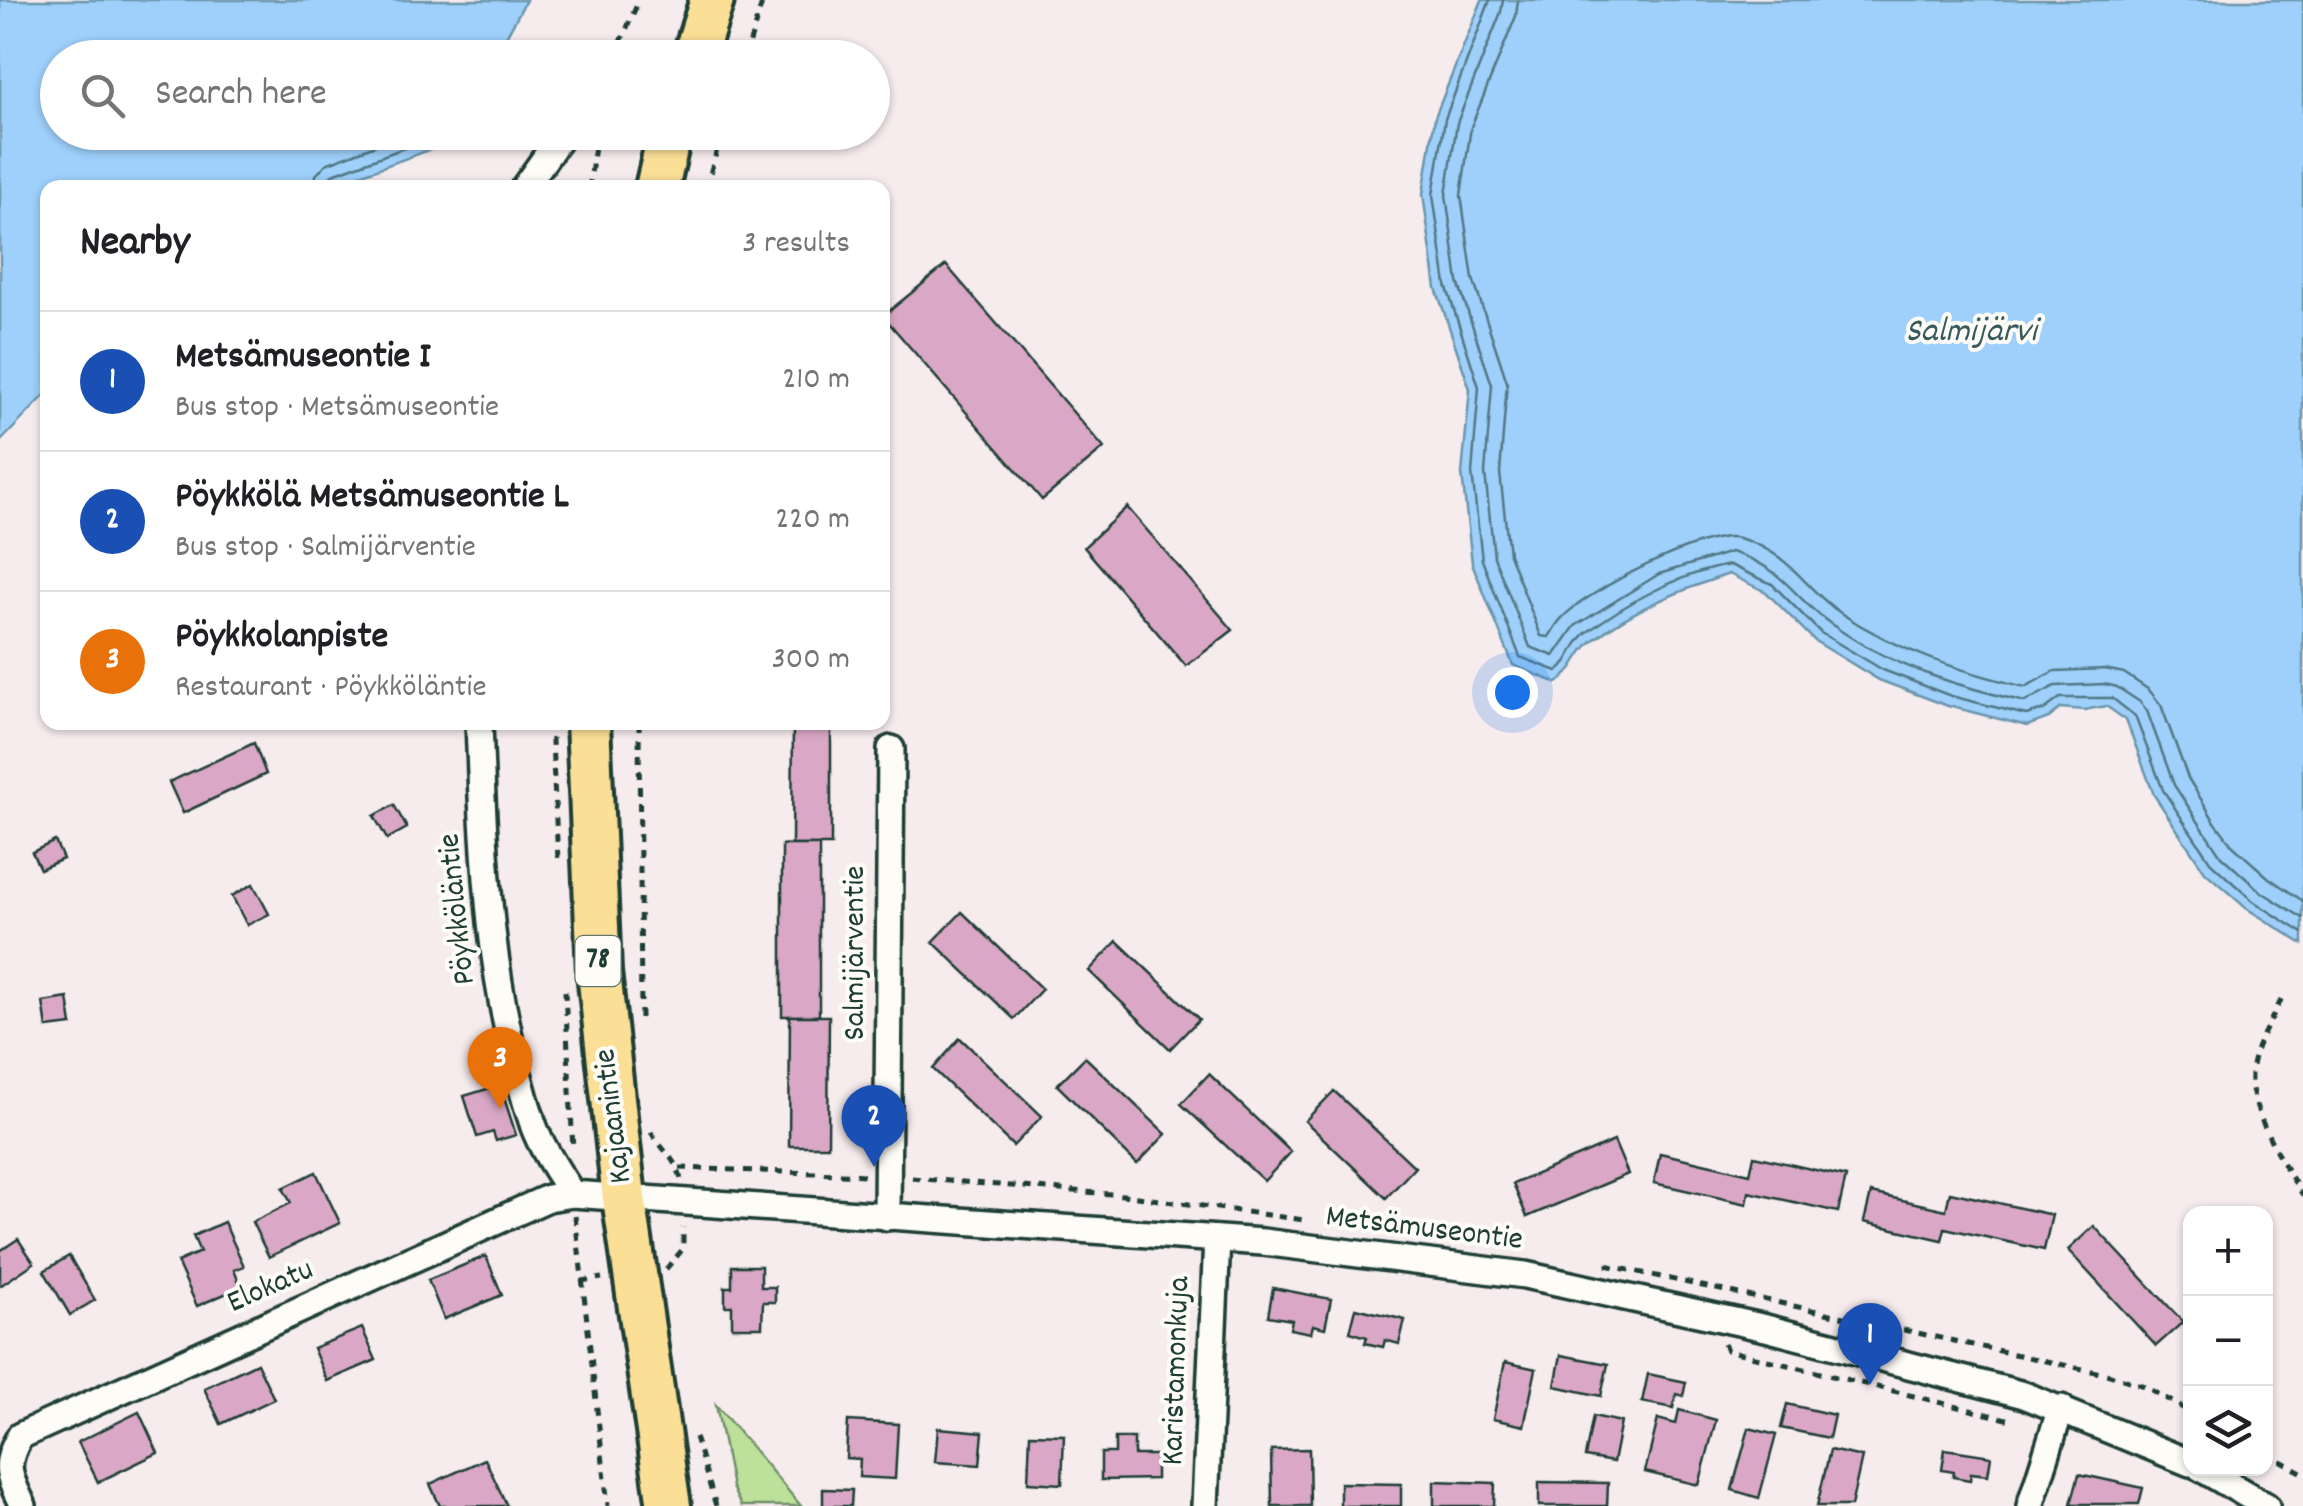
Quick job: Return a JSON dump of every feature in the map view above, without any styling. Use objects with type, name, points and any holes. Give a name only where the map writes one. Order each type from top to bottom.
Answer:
[{"type":"main road","points":[[700,40],[712,0]]},
{"type":"main road","points":[[659,180],[662,150]]},
{"type":"main road","name":"Kajaanintie","points":[[588,730],[599,972],[624,1198],[669,1506]]},
{"type":"street","points":[[530,180],[550,150]]},
{"type":"street","name":"Pöykköläntie","points":[[479,730],[483,845],[497,986],[535,1129],[572,1194]]},
{"type":"street","name":"Salmijärventie","points":[[888,1216],[891,749]]},
{"type":"street","name":"Elokatu","points":[[24,1506],[10,1477],[8,1456],[20,1436],[530,1206],[572,1194],[624,1198]]},
{"type":"street","name":"Metsämuseontie","points":[[624,1198],[1263,1242],[1525,1275],[1728,1320],[2024,1395],[2183,1459]]},
{"type":"street","name":"Karistamonkuja","points":[[1205,1506],[1216,1239]]},
{"type":"street","points":[[2030,1506],[2062,1408]]},
{"type":"street","points":[[2215,1476],[2266,1506]]},
{"type":"path","points":[[622,40],[640,0]]},
{"type":"path","points":[[751,40],[763,0]]},
{"type":"path","points":[[590,180],[594,150]]},
{"type":"path","points":[[708,180],[717,150]]},
{"type":"path","points":[[550,730],[559,877]]},
{"type":"path","points":[[639,730],[641,1032]]},
{"type":"path","points":[[564,974],[572,1194],[608,1506]]},
{"type":"path","points":[[2281,1000],[2255,1053],[2250,1080],[2261,1117],[2303,1194]]},
{"type":"path","points":[[647,1124],[663,1151],[680,1168],[683,1249],[665,1271]]},
{"type":"path","points":[[1728,1320],[1724,1344],[1728,1350],[2018,1422],[2052,1434]]},
{"type":"path","points":[[694,1436],[716,1506]]},
{"type":"path","points":[[2273,1457],[2303,1473]]},
{"type":"green space","points":[[716,1405],[801,1506],[741,1506],[732,1487]]},
{"type":"water","points":[[0,0],[526,0],[504,40],[40,40],[40,150],[429,150],[346,180],[40,180],[40,400],[0,442]]},
{"type":"water","name":"Salmijärvi","points":[[1482,0],[2303,0],[2303,944],[2246,908],[2205,872],[2154,795],[2126,720],[2106,706],[2084,710],[2061,708],[2049,718],[2027,726],[1948,706],[1879,680],[1815,641],[1766,592],[1729,574],[1624,619],[1587,646],[1557,683],[1513,665],[1472,563],[1462,474],[1470,389],[1436,288],[1423,194],[1435,117]]},
{"type":"building","points":[[946,265],[1104,448],[1042,500],[890,324],[890,310]]},
{"type":"building","points":[[1127,507],[1233,630],[1186,666],[1084,547]]},
{"type":"building","points":[[793,730],[831,730],[831,845],[792,845]]},
{"type":"building","points":[[254,743],[266,774],[183,813],[169,782]]},
{"type":"building","points":[[394,805],[407,828],[387,839],[374,816]]},
{"type":"building","points":[[55,841],[63,859],[40,869],[32,852]]},
{"type":"building","points":[[782,845],[819,845],[819,1016],[782,1016]]},
{"type":"building","points":[[253,884],[269,914],[247,925],[232,896]]},
{"type":"building","points":[[962,912],[1042,989],[1014,1019],[933,942]]},
{"type":"building","points":[[1117,941],[1199,1019],[1170,1049],[1089,971]]},
{"type":"building","points":[[68,998],[72,1025],[47,1028],[43,1002]]},
{"type":"building","points":[[790,1016],[829,1016],[828,1146],[789,1146]]},
{"type":"building","points":[[960,1038],[1042,1116],[1013,1146],[933,1069]]},
{"type":"building","points":[[1085,1057],[1166,1134],[1137,1164],[1057,1085]]},
{"type":"building","points":[[1209,1074],[1291,1152],[1264,1181],[1181,1104]]},
{"type":"building","points":[[500,1085],[516,1135],[496,1141],[493,1132],[477,1137],[464,1096]]},
{"type":"building","points":[[1334,1091],[1415,1167],[1386,1198],[1305,1121]]},
{"type":"building","points":[[1614,1141],[1628,1174],[1527,1217],[1513,1184]]},
{"type":"building","points":[[1660,1153],[1750,1174],[1754,1156],[1846,1177],[1838,1212],[1749,1192],[1747,1204],[1654,1183]]},
{"type":"building","points":[[316,1172],[340,1223],[269,1257],[252,1222],[291,1203],[283,1188]]},
{"type":"building","points":[[1950,1192],[2052,1215],[2044,1250],[1945,1228],[1942,1240],[1864,1222],[1871,1193],[1946,1210]]},
{"type":"building","points":[[224,1222],[244,1266],[234,1270],[241,1287],[197,1306],[177,1262],[200,1252],[193,1236]]},
{"type":"building","points":[[2094,1226],[2183,1322],[2156,1346],[2068,1250]]},
{"type":"building","points":[[18,1239],[34,1263],[0,1286],[0,1251]]},
{"type":"building","points":[[69,1256],[95,1300],[70,1315],[44,1271]]},
{"type":"building","points":[[486,1256],[502,1295],[444,1319],[428,1280]]},
{"type":"building","points":[[732,1266],[761,1266],[761,1287],[775,1287],[775,1302],[763,1302],[762,1327],[732,1327],[732,1306],[725,1306],[725,1287],[732,1287]]},
{"type":"building","points":[[1273,1288],[1331,1299],[1325,1328],[1313,1325],[1311,1333],[1290,1329],[1292,1320],[1268,1316]]},
{"type":"building","points":[[1356,1308],[1405,1320],[1399,1344],[1385,1340],[1383,1347],[1365,1343],[1367,1337],[1350,1332]]},
{"type":"building","points":[[362,1328],[376,1360],[327,1381],[313,1348]]},
{"type":"building","points":[[1561,1355],[1608,1364],[1601,1396],[1555,1386]]},
{"type":"building","points":[[1505,1362],[1536,1369],[1524,1426],[1493,1419]]},
{"type":"building","points":[[257,1363],[274,1399],[221,1424],[204,1388]]},
{"type":"building","points":[[1648,1374],[1686,1382],[1683,1396],[1676,1394],[1673,1408],[1642,1402]]},
{"type":"building","points":[[1787,1404],[1834,1415],[1829,1438],[1781,1428]]},
{"type":"building","points":[[1679,1410],[1716,1420],[1699,1485],[1645,1472],[1658,1419],[1676,1424]]},
{"type":"building","points":[[139,1412],[158,1453],[98,1482],[78,1442]]},
{"type":"building","points":[[1593,1416],[1621,1422],[1613,1462],[1585,1457]]},
{"type":"building","points":[[848,1421],[898,1424],[895,1479],[859,1477],[860,1459],[846,1458]]},
{"type":"building","points":[[938,1428],[983,1432],[980,1465],[935,1462]]},
{"type":"building","points":[[1749,1428],[1776,1435],[1759,1498],[1732,1490]]},
{"type":"building","points":[[1030,1434],[1064,1435],[1062,1484],[1028,1482]]},
{"type":"building","points":[[1115,1438],[1134,1438],[1134,1455],[1156,1455],[1156,1479],[1101,1480],[1101,1453],[1115,1453]]},
{"type":"building","points":[[1309,1449],[1310,1506],[1272,1506],[1271,1450]]},
{"type":"building","points":[[1945,1449],[1991,1456],[1988,1475],[1971,1473],[1970,1480],[1953,1477],[1954,1472],[1942,1470]]},
{"type":"building","points":[[1830,1450],[1862,1457],[1851,1506],[1817,1506]]},
{"type":"building","points":[[485,1459],[507,1506],[440,1506],[430,1484]]},
{"type":"building","points":[[2079,1474],[2143,1488],[2139,1504],[2071,1504]]},
{"type":"building","points":[[1434,1481],[1495,1483],[1494,1506],[1434,1506]]},
{"type":"building","points":[[1539,1482],[1608,1483],[1607,1506],[1539,1506]]},
{"type":"building","points":[[1340,1483],[1401,1484],[1401,1506],[1340,1506]]},
{"type":"building","points":[[823,1489],[852,1490],[851,1506],[823,1506]]},
{"type":"place","name":"Pöykkolanpiste","points":[[500,1109]]},
{"type":"place","name":"Pöykkölä Metsämuseontie L","points":[[874,1167]]},
{"type":"place","name":"Metsämuseontie I","points":[[1870,1385]]}]
